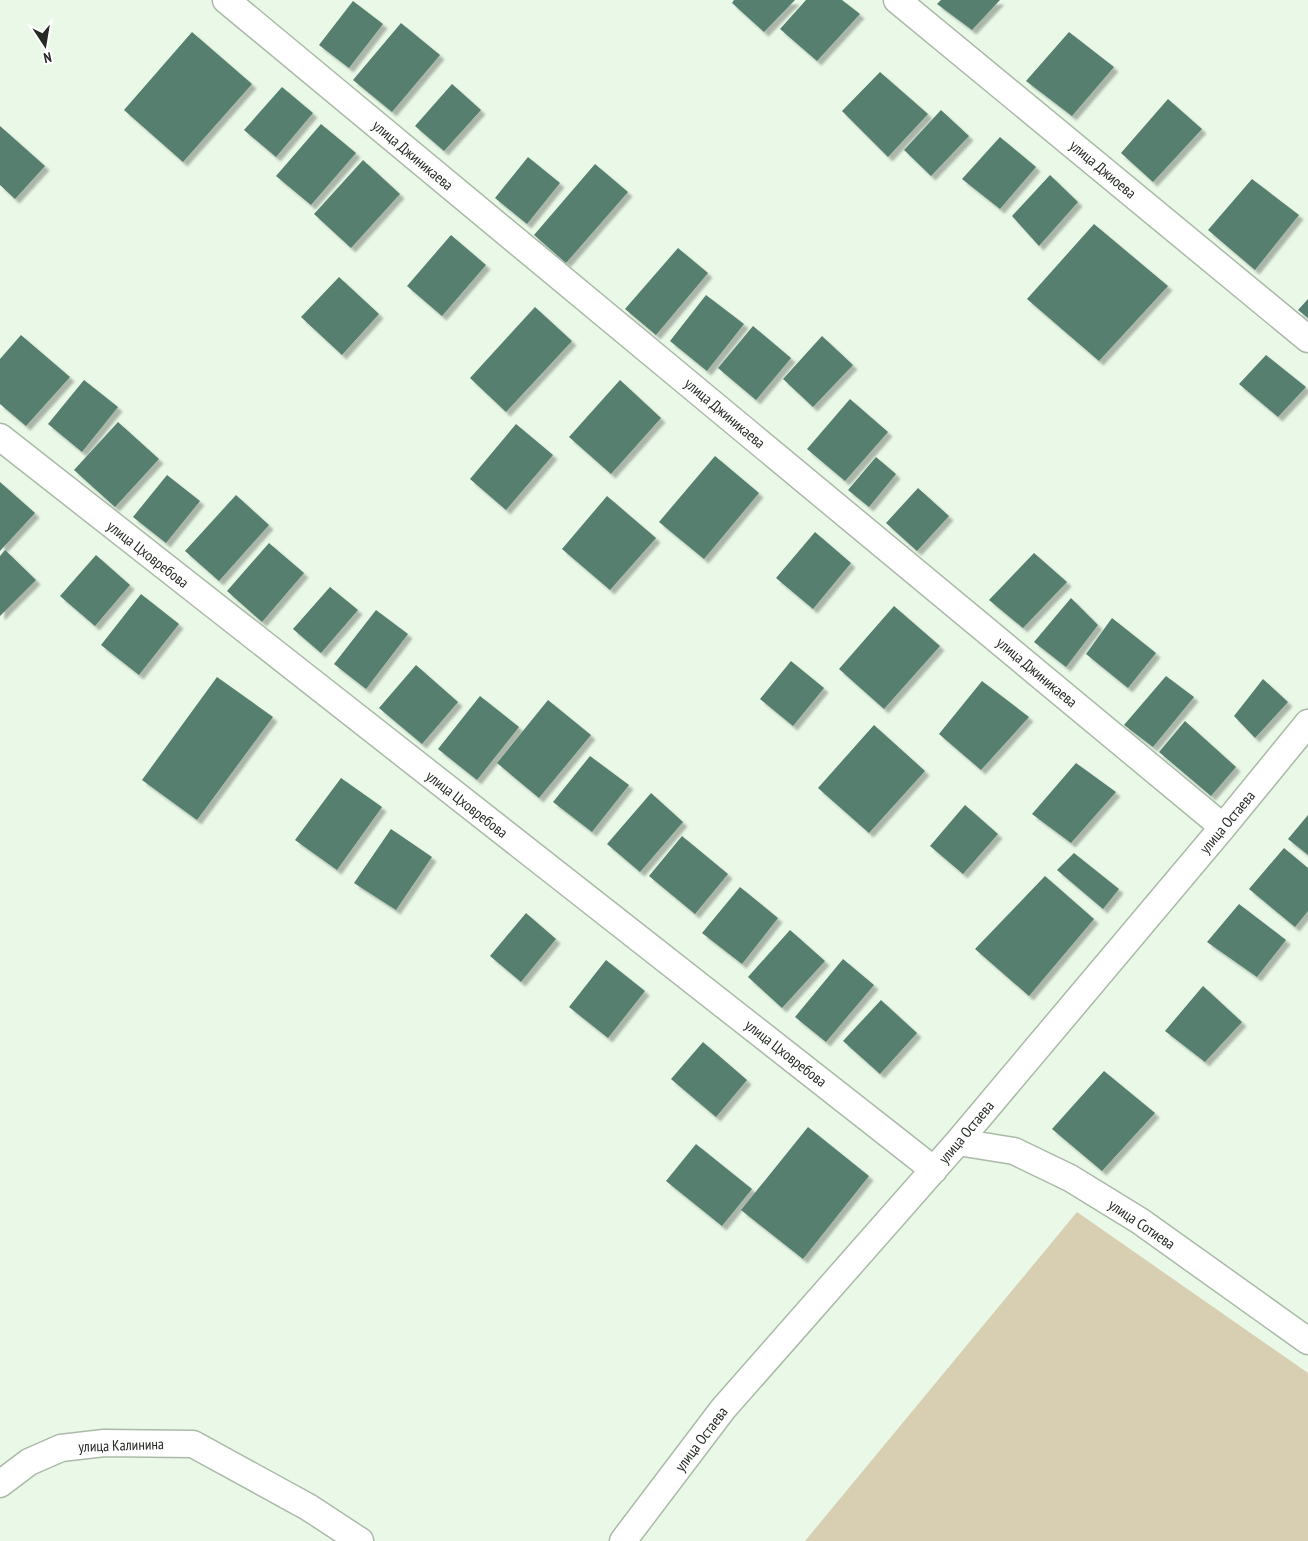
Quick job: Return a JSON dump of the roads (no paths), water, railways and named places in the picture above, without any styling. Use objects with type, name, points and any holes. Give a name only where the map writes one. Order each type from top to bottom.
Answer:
[{"type":"street","name":"улица Джиникаева","points":[[226,0],[1224,827]]},
{"type":"street","name":"улица Джиоева","points":[[897,0],[1308,339]]},
{"type":"street","name":"улица Цховребова","points":[[0,438],[934,1170]]},
{"type":"street","name":"улица Остаева","points":[[623,1541],[723,1409],[958,1142],[1224,827],[1308,723]]},
{"type":"street","name":"улица Сотиева","points":[[958,1142],[1014,1151],[1070,1178],[1140,1221],[1308,1341]]},
{"type":"street","name":"улица Калинина","points":[[0,1484],[29,1462],[61,1448],[104,1443],[193,1444],[308,1507],[360,1541]]}]
